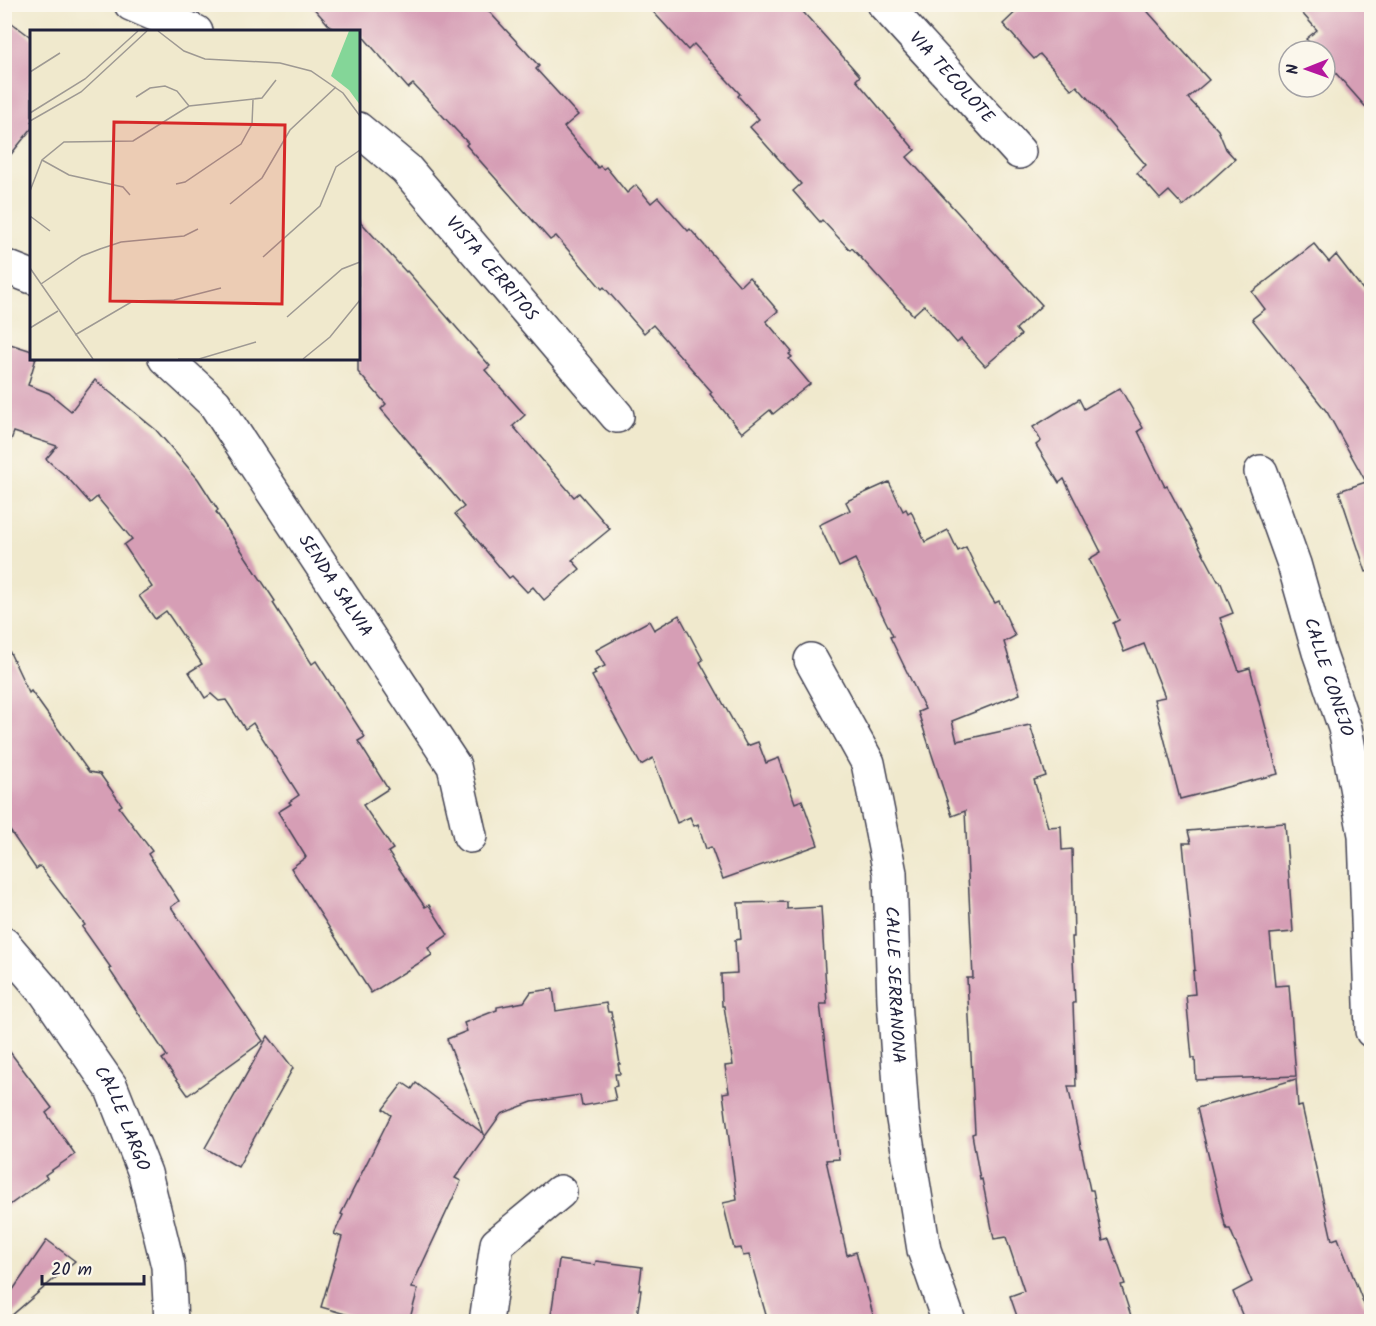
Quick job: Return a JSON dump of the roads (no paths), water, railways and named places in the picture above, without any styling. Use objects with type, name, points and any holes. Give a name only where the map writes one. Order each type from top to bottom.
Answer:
[{"type":"street","points":[[131,4],[191,30]]},
{"type":"street","name":"VIA TECOLOTE","points":[[884,4],[1019,152]]},
{"type":"street","name":"VISTA CERRITOS","points":[[360,131],[406,169],[617,416]]},
{"type":"street","points":[[4,266],[30,276]]},
{"type":"street","name":"SENDA SALVIA","points":[[167,360],[215,404],[454,766],[470,836]]},
{"type":"street","name":"CALLE CONEJO","points":[[1261,472],[1294,564],[1318,652],[1345,728],[1365,835],[1371,1031]]},
{"type":"street","name":"CALLE SERRANONA","points":[[811,660],[868,764],[890,873],[894,1001],[902,1113],[924,1250],[949,1322]]},
{"type":"street","name":"CALLE LARGO","points":[[4,944],[46,993],[111,1087],[145,1173],[168,1266],[171,1322]]},
{"type":"street","points":[[486,1322],[497,1244],[560,1192]]}]
